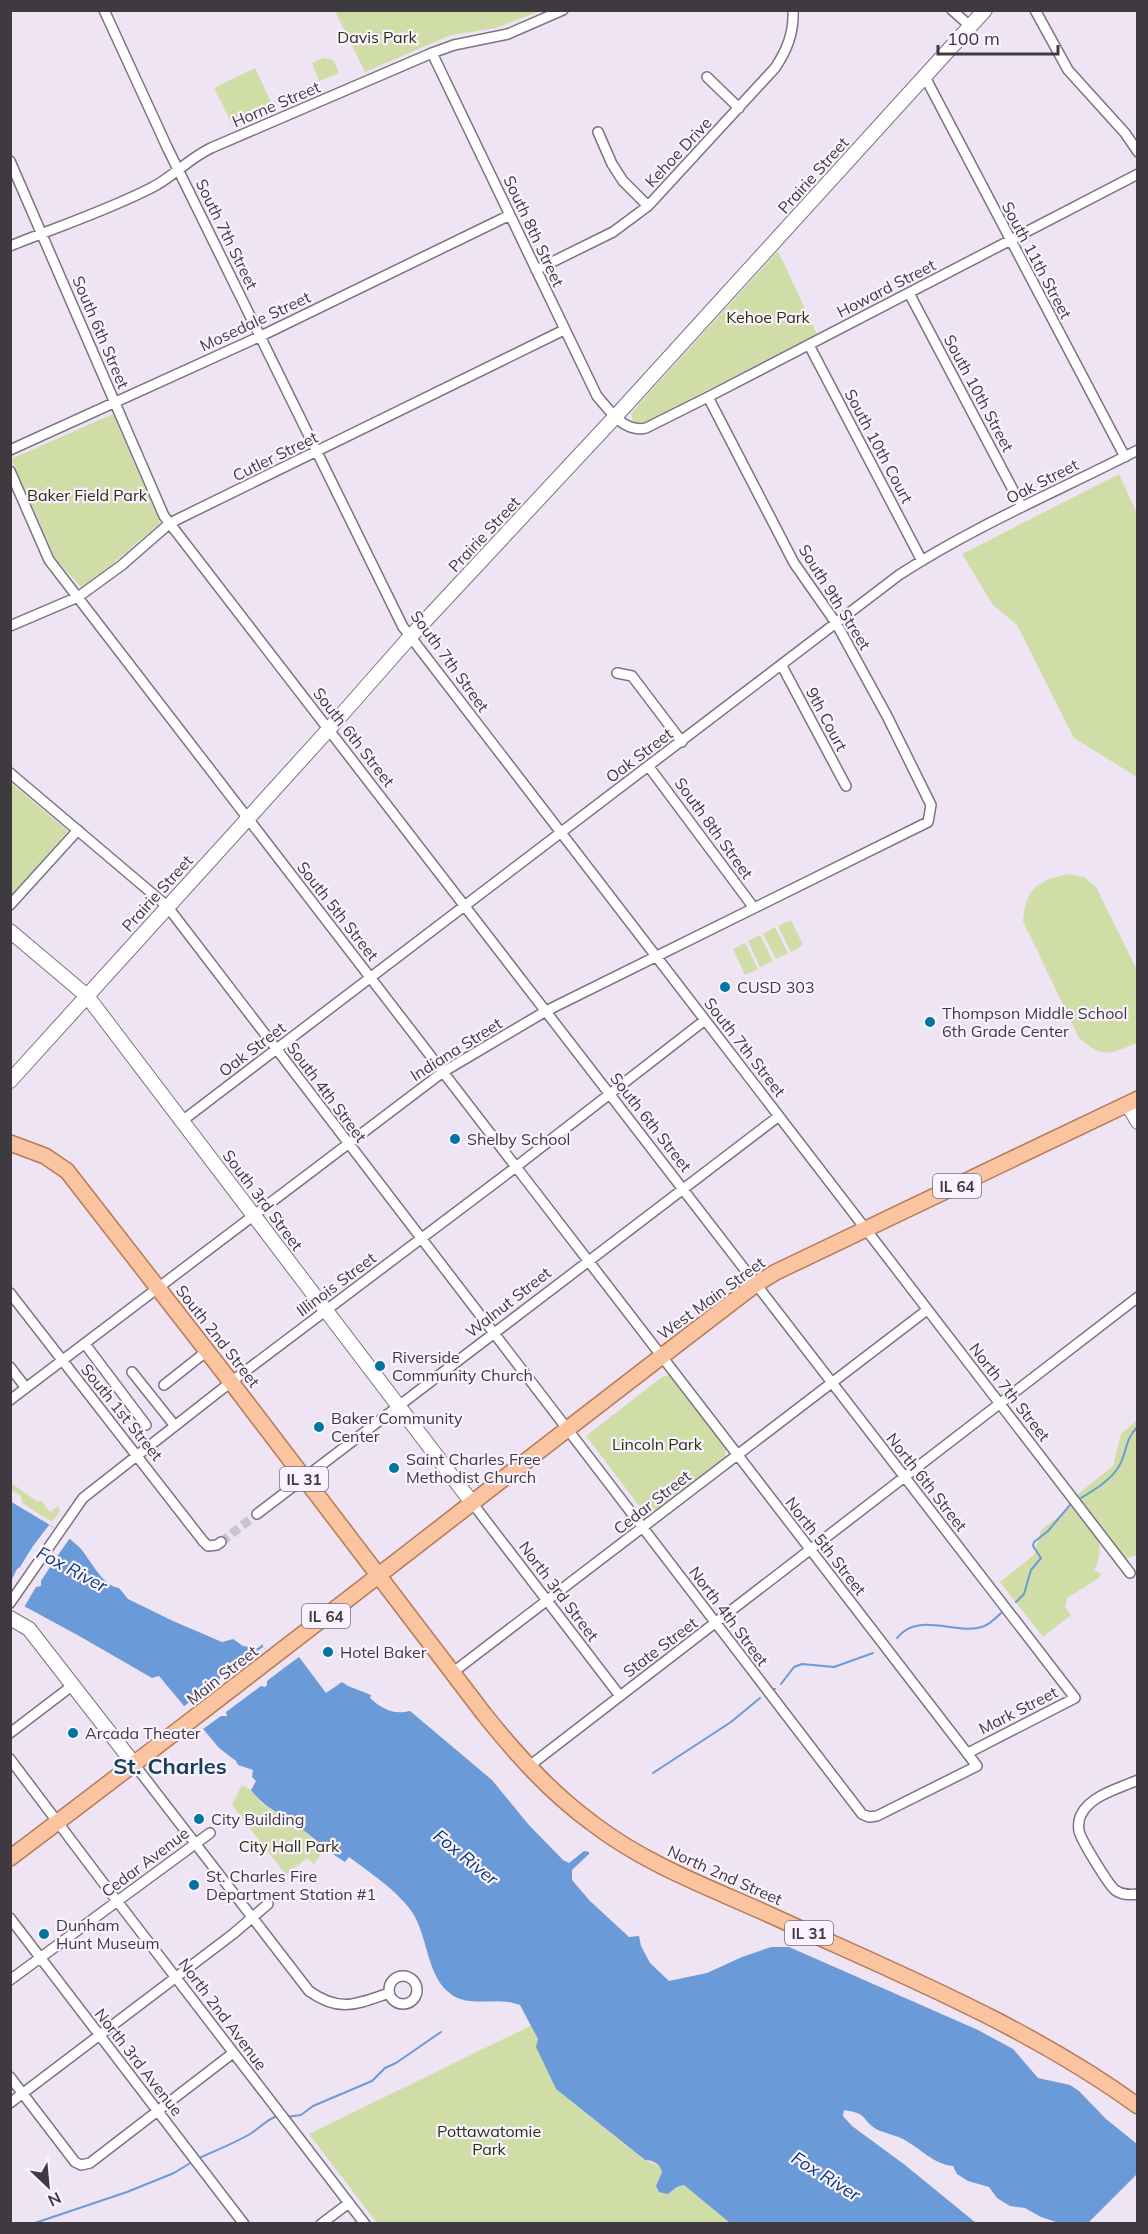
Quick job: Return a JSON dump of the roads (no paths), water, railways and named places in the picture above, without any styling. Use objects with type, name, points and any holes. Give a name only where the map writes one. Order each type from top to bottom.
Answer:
[{"type":"main road","name":"West Main Street","points":[[378,1575],[756,1284],[776,1272],[1132,1102]]},
{"type":"main road","name":"South 2nd Street","points":[[10,1143],[45,1156],[67,1171],[378,1575]]},
{"type":"main road","name":"Main Street","points":[[134,1764],[274,1658],[378,1575]]},
{"type":"main road","name":"North 2nd Street","points":[[378,1575],[452,1674],[528,1767],[593,1824],[645,1858],[972,2009],[1061,2056],[1137,2106]]},
{"type":"main road","name":"IL 64","points":[[10,1858],[134,1764]]},
{"type":"street","name":"South 7th Street","points":[[104,10],[179,170],[403,627],[867,1229]]},
{"type":"street","name":"Horne Street","points":[[10,246],[150,189],[179,170],[188,160],[211,148],[432,53],[454,45],[508,34],[563,10]]},
{"type":"street","name":"Kehoe Drive","points":[[536,270],[613,232],[648,206],[775,68],[791,38],[793,10]]},
{"type":"street","points":[[952,10],[970,26]]},
{"type":"street","name":"Prairie Street","points":[[10,1081],[410,637],[615,417],[985,10]]},
{"type":"street","points":[[1035,10],[1068,70],[1125,133],[1137,152]]},
{"type":"street","name":"South 8th Street","points":[[432,53],[597,396],[615,417]]},
{"type":"street","points":[[707,77],[739,108]]},
{"type":"street","name":"South 11th Street","points":[[925,77],[1125,457]]},
{"type":"street","points":[[598,132],[612,164],[623,181],[648,206]]},
{"type":"street","name":"South 6th Street","points":[[10,161],[164,516],[756,1284]]},
{"type":"street","name":"Howard Street","points":[[615,417],[631,428],[637,430],[646,428],[1137,174]]},
{"type":"street","name":"Mosedale Street","points":[[10,450],[261,336],[510,215]]},
{"type":"street","name":"South 10th Street","points":[[909,293],[1022,507]]},
{"type":"street","name":"Cutler Street","points":[[10,626],[78,597],[122,565],[170,524],[564,330]]},
{"type":"street","name":"South 10th Court","points":[[809,345],[922,561]]},
{"type":"street","name":"South 9th Street","points":[[708,397],[794,563],[836,623],[887,716],[932,805],[931,815]]},
{"type":"street","name":"Oak Street","points":[[182,1121],[836,623],[922,561],[1022,507],[1137,450]]},
{"type":"street","name":"South 5th Street","points":[[10,471],[49,560],[663,1356]]},
{"type":"street","name":"9th Court","points":[[782,666],[846,786]]},
{"type":"street","points":[[617,673],[632,676],[682,742]]},
{"type":"street","name":"South 8th Street","points":[[649,767],[754,908]]},
{"type":"street","name":"South 4th Street","points":[[10,773],[167,906],[569,1430]]},
{"type":"street","name":"Indiana Street","points":[[10,1400],[443,1072],[546,1011],[928,822],[931,815]]},
{"type":"street","points":[[10,905],[78,830]]},
{"type":"street","name":"South 3rd Street","points":[[10,931],[87,996],[473,1504]]},
{"type":"street","name":"Illinois Street","points":[[12,1601],[83,1498],[231,1382],[517,1167],[705,1020]]},
{"type":"street","points":[[1132,1102],[1137,1122]]},
{"type":"street","name":"Walnut Street","points":[[257,1514],[779,1116]]},
{"type":"street","name":"North 7th Street","points":[[867,1229],[1130,1573]]},
{"type":"street","name":"North 6th Street","points":[[756,1284],[1075,1698]]},
{"type":"street","name":"South 1st Street","points":[[10,1293],[203,1541],[208,1546],[216,1544]]},
{"type":"street","name":"State Street","points":[[528,1767],[1137,1297]]},
{"type":"street","name":"Cedar Street","points":[[452,1674],[927,1310]]},
{"type":"street","points":[[85,1344],[146,1425]]},
{"type":"street","points":[[164,1385],[207,1351]]},
{"type":"street","name":"North 5th Street","points":[[663,1356],[809,1550],[968,1752]]},
{"type":"street","points":[[10,1367],[26,1388]]},
{"type":"street","points":[[132,1372],[175,1425]]},
{"type":"street","name":"North 4th Street","points":[[569,1430],[862,1814],[869,1817]]},
{"type":"street","name":"North 3rd Street","points":[[473,1504],[620,1696]]},
{"type":"street","points":[[10,1618],[29,1629],[309,1991],[323,2001],[337,2005],[353,2005],[389,1993]]},
{"type":"street","points":[[10,1733],[73,1685]]},
{"type":"street","name":"Mark Street","points":[[869,1817],[878,1815],[977,1766],[968,1752],[1075,1698]]},
{"type":"street","name":"North 2nd Avenue","points":[[10,1759],[365,2223]]},
{"type":"street","points":[[1137,1780],[1089,1804],[1080,1816],[1079,1825],[1080,1835],[1108,1882],[1122,1893],[1137,1894]]},
{"type":"street","name":"Cedar Avenue","points":[[10,1980],[210,1833]]},
{"type":"street","points":[[10,2103],[253,1918],[268,1904]]},
{"type":"street","name":"North 3rd Avenue","points":[[10,1918],[244,2223]]},
{"type":"street","points":[[10,2077],[75,2162],[81,2164],[90,2163],[233,2053]]},
{"type":"street","points":[[321,2223],[349,2202]]},
{"type":"water","name":"Fox River","points":[[10,1501],[66,1536],[81,1549],[103,1578],[119,1588],[128,1599],[222,1642],[233,1639],[243,1646],[258,1648],[263,1644],[263,1647],[284,1668],[299,1657],[326,1693],[342,1682],[371,1695],[370,1698],[388,1710],[410,1711],[492,1780],[528,1824],[563,1860],[569,1863],[584,1851],[589,1852],[572,1870],[572,1880],[590,1901],[629,1937],[639,1936],[641,1946],[650,1963],[669,1981],[707,1973],[771,1947],[789,1947],[978,2030],[1013,2049],[1038,2078],[1070,2085],[1137,2144],[1137,2174],[1088,2223],[1059,2223],[1025,2208],[1010,2206],[997,2198],[989,2187],[968,2181],[957,2174],[953,2166],[933,2159],[903,2139],[876,2129],[861,2115],[844,2110],[843,2116],[852,2126],[905,2165],[976,2223],[730,2223],[684,2185],[668,2194],[659,2192],[656,2186],[662,2172],[658,2164],[645,2160],[556,2089],[536,2047],[538,2039],[520,2005],[503,2001],[468,2001],[452,1995],[437,1978],[417,1921],[406,1904],[383,1882],[349,1857],[345,1862],[296,1824],[262,1802],[251,1790],[256,1781],[252,1777],[253,1770],[238,1765],[219,1748],[159,1676],[152,1678],[11,1599]]},
{"type":"waterway","points":[[1081,1498],[1105,1482],[1115,1472],[1129,1439],[1138,1426]]},
{"type":"waterway","points":[[1016,1602],[1024,1594],[1031,1570],[1041,1558],[1033,1546],[1034,1542],[1048,1531],[1070,1505]]},
{"type":"waterway","points":[[897,1638],[905,1630],[915,1626],[937,1625],[972,1629],[982,1627],[1001,1613]]},
{"type":"waterway","points":[[781,1684],[794,1667],[802,1664],[834,1667],[873,1653]]},
{"type":"waterway","points":[[653,1773],[731,1722],[760,1698]]},
{"type":"waterway","points":[[286,2117],[301,2115],[313,2106],[372,2081],[385,2068],[441,2032]]},
{"type":"waterway","points":[[197,2159],[244,2138],[277,2116]]},
{"type":"waterway","points":[[32,2224],[127,2192],[174,2173],[192,2162]]},
{"type":"tunnel","points":[[221,1542],[257,1514]]},
{"type":"place","name":"CUSD 303","points":[[725,987]]},
{"type":"place","name":"Thompson Middle School 6th Grade Center","points":[[930,1022]]},
{"type":"place","name":"Shelby School","points":[[455,1139]]},
{"type":"place","name":"Riverside Community Church","points":[[380,1366]]},
{"type":"place","name":"Baker Community Center","points":[[319,1427]]},
{"type":"place","name":"Saint Charles Free Methodist Church","points":[[394,1468]]},
{"type":"place","name":"Hotel Baker","points":[[328,1652]]},
{"type":"place","name":"Arcada Theater","points":[[73,1733]]},
{"type":"place","name":"City Building","points":[[199,1819]]},
{"type":"place","name":"St. Charles Fire Department Station #1","points":[[194,1885]]},
{"type":"place","name":"Dunham Hunt Museum","points":[[44,1934]]},
{"type":"district","name":"St. Charles","points":[[170,1766]]},
{"type":"park label","name":"Davis Park","points":[[377,37]]},
{"type":"park label","name":"Kehoe Park","points":[[768,317]]},
{"type":"park label","name":"Baker Field Park","points":[[87,495]]},
{"type":"park label","name":"Lincoln Park","points":[[657,1444]]},
{"type":"park label","name":"City Hall Park","points":[[289,1846]]},
{"type":"park label","name":"Pottawatomie Park","points":[[489,2140]]}]
